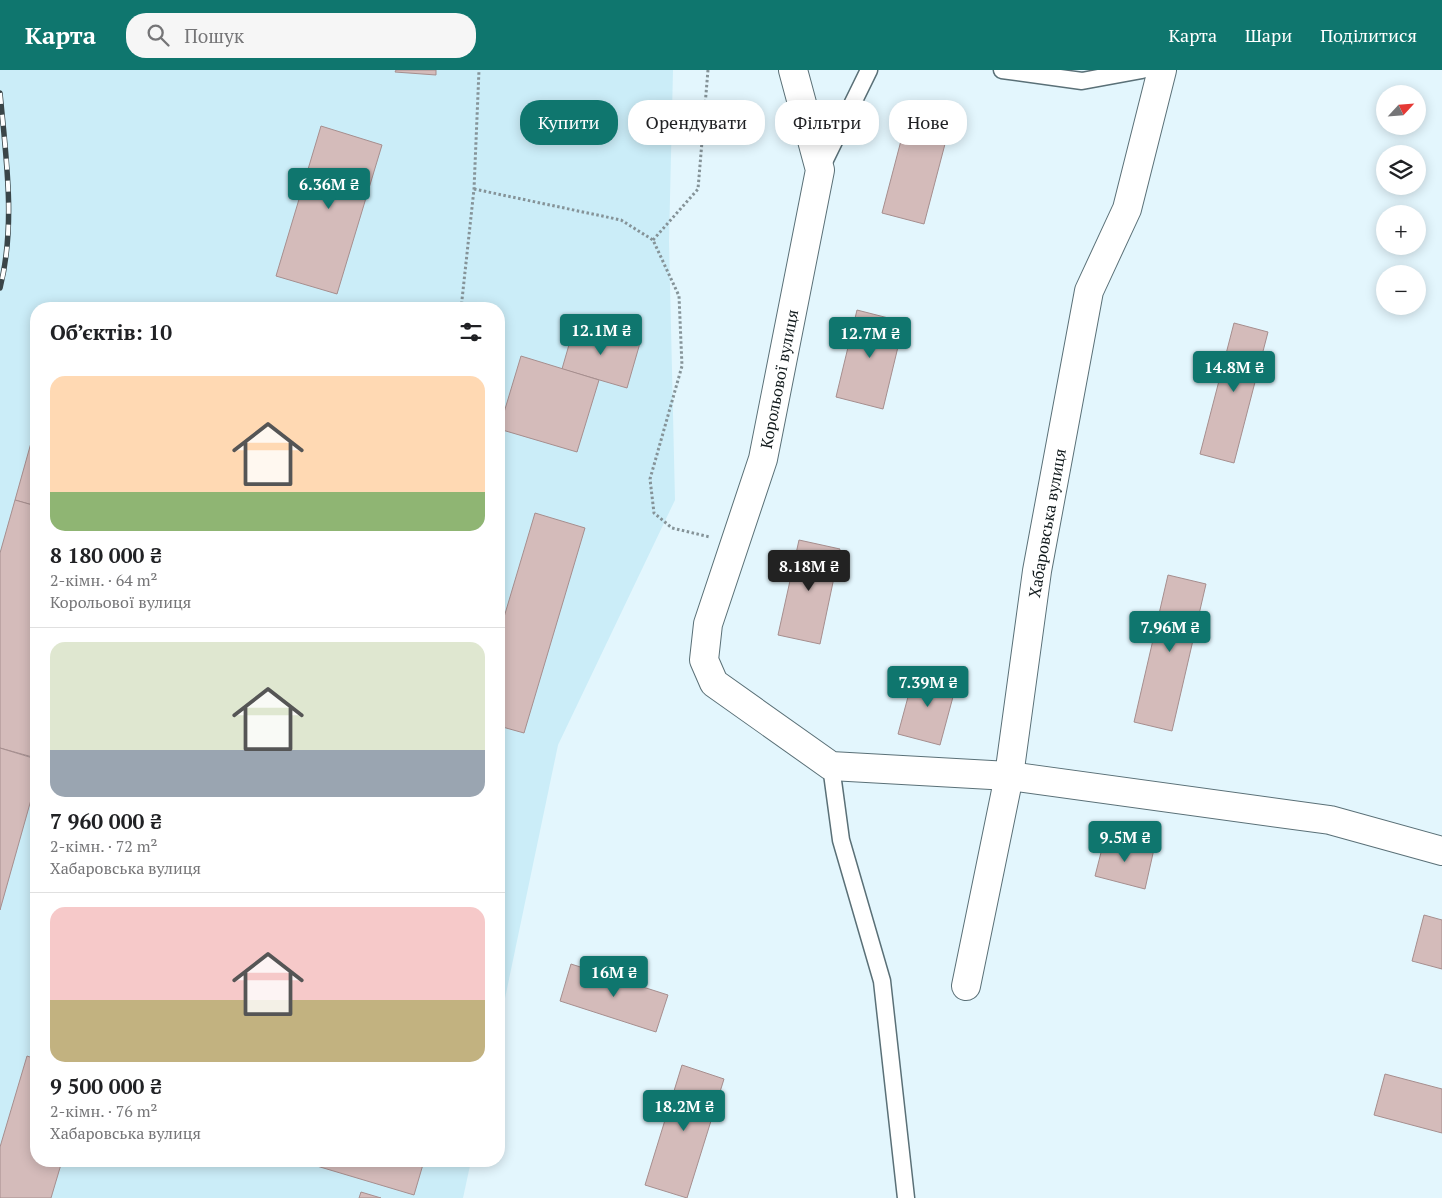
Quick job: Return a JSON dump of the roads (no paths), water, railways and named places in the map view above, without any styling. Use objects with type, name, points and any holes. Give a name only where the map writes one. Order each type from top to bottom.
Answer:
[{"type":"street","name":"Корольової вулиця","points":[[793,70],[820,170],[763,459],[708,624],[704,660],[714,683],[831,766]]},
{"type":"street","name":"Хабаровська вулиця","points":[[966,986],[1009,776],[1037,571],[1089,291],[1128,209],[1162,70]]},
{"type":"street","points":[[831,766],[1009,776],[1330,820],[1442,851]]},
{"type":"lane","points":[[820,170],[869,70]]},
{"type":"lane","points":[[1002,70],[1082,81],[1142,70]]},
{"type":"lane","points":[[831,766],[841,840],[882,981],[906,1198]]},
{"type":"railway","points":[[0,93],[7,166],[9,215],[8,240],[0,288]]}]
